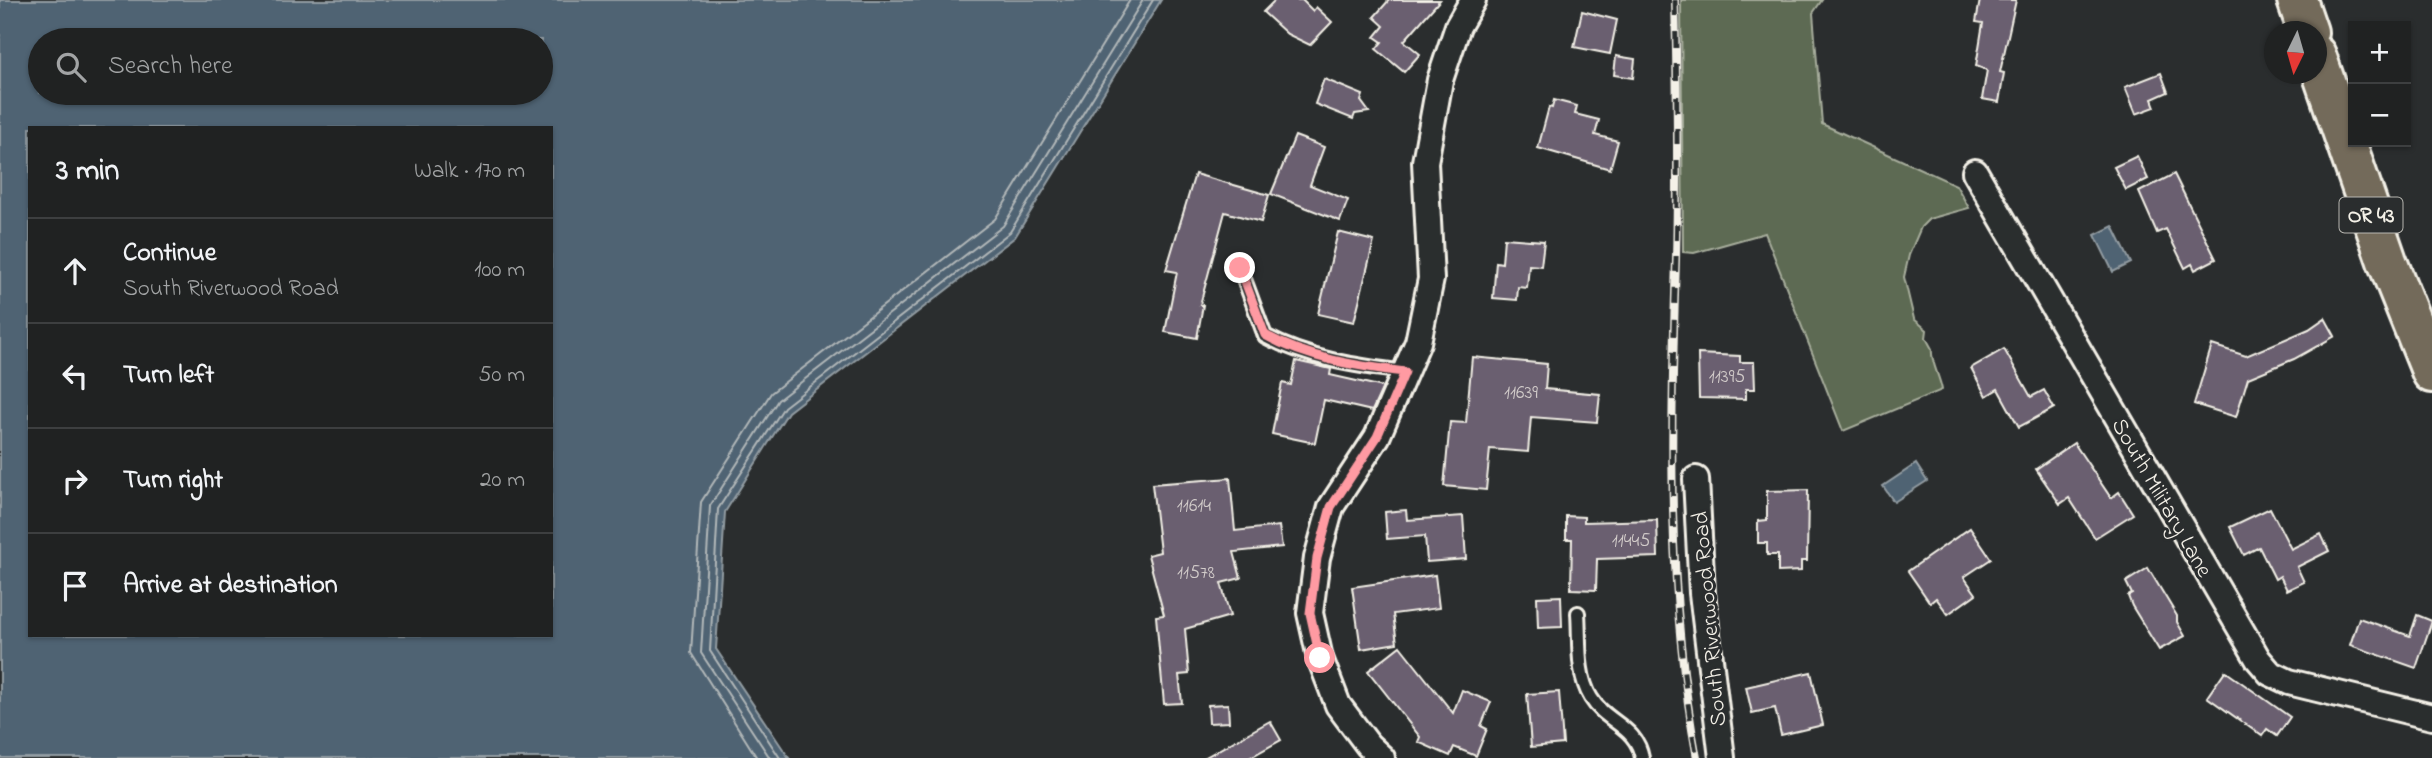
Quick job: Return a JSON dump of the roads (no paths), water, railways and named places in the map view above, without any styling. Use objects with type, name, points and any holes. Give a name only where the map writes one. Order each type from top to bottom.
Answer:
[{"type":"main road","points":[[2297,0],[2304,21]]},
{"type":"main road","name":"OR 43","points":[[2326,84],[2387,261],[2432,373]]},
{"type":"street","points":[[1382,758],[1368,745],[1338,705],[1320,658],[1310,613],[1317,558],[1331,507],[1377,437],[1418,341],[1431,279],[1425,162],[1440,80],[1458,26],[1473,0]]},
{"type":"street","name":"South Military Lane","points":[[1975,172],[2258,659],[2270,673],[2289,682],[2432,717]]},
{"type":"street","name":"South Riverwood Road","points":[[1696,479],[1702,593],[1722,758]]},
{"type":"lane","points":[[1240,268],[1265,335],[1286,347],[1353,366],[1405,372]]},
{"type":"lane","points":[[1578,613],[1582,673],[1589,696],[1634,735],[1642,758]]},
{"type":"water","points":[[0,0],[1161,0],[1015,237],[788,412],[725,512],[716,649],[789,758],[0,758]]},
{"type":"water","points":[[2113,226],[2131,263],[2113,272],[2095,235]]},
{"type":"water","points":[[1916,464],[1927,481],[1894,502],[1883,486]]},
{"type":"railway","points":[[1675,0],[1677,195],[1673,510],[1680,634],[1697,758]]}]
